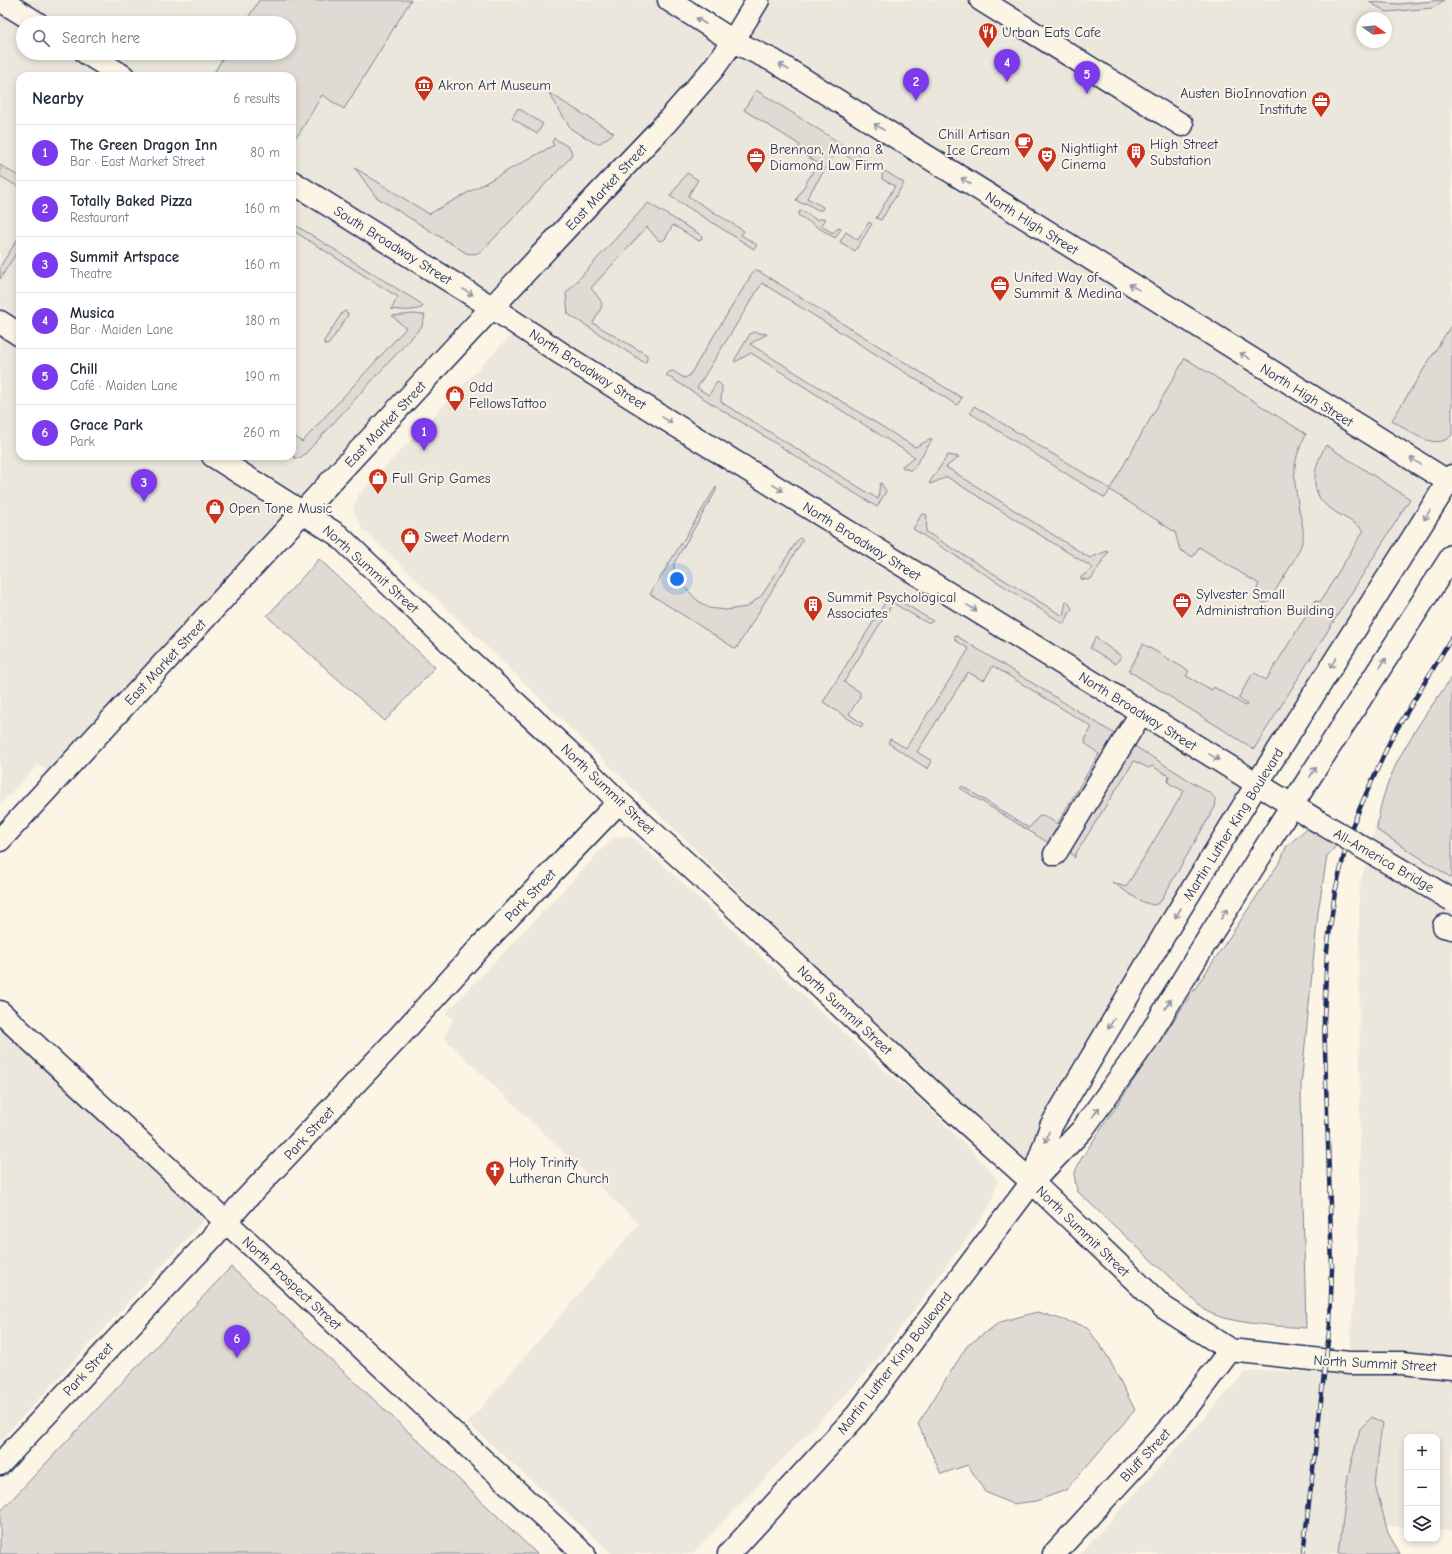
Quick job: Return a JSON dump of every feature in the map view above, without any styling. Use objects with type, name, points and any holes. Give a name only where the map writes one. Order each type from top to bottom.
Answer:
[{"type":"main road","points":[[0,0],[26,16]]},
{"type":"main road","name":"North High Street","points":[[669,0],[733,41],[780,65],[1451,481]]},
{"type":"main road","name":"East Market Street","points":[[0,840],[665,124],[708,74],[733,41],[758,0]]},
{"type":"main road","points":[[981,0],[1182,125]]},
{"type":"main road","points":[[97,60],[117,72]]},
{"type":"main road","name":"South Broadway Street","points":[[296,184],[494,308]]},
{"type":"main road","name":"North Broadway Street","points":[[494,308],[562,354],[1316,820]]},
{"type":"main road","points":[[0,322],[16,332]]},
{"type":"main road","name":"North Summit Street","points":[[219,460],[338,535],[461,653],[567,750],[619,802],[728,901],[945,1104],[1032,1182],[1163,1307],[1230,1350],[1350,1364],[1402,1363],[1452,1368]]},
{"type":"main road","name":"Martin Luther King Boulevard","points":[[1032,1182],[1051,1126],[1170,924],[1257,784],[1451,481]]},
{"type":"main road","name":"Martin Luther King Boulevard","points":[[729,1554],[856,1416],[1032,1182],[1082,1130],[1146,1041],[1207,940],[1292,805],[1452,556]]},
{"type":"main road","points":[[1055,854],[1141,712]]},
{"type":"main road","name":"Park Street","points":[[0,1464],[244,1201],[402,1034],[482,945],[619,802]]},
{"type":"main road","name":"All-America Bridge","points":[[1316,820],[1452,900]]},
{"type":"main road","name":"North Prospect Street","points":[[0,1012],[584,1554]]},
{"type":"main road","name":"Bluff Street","points":[[1054,1554],[1180,1417],[1230,1350]]},
{"type":"shaded area","points":[[0,0],[669,0],[733,41],[758,0],[1452,0],[1452,476],[1257,784],[296,184],[296,72],[117,72],[97,60],[296,60],[296,16],[26,16]]},
{"type":"shaded area","points":[[259,0],[411,0],[344,109],[322,95],[299,134],[296,136],[296,72],[214,72],[222,60],[296,60],[296,16],[249,16]]},
{"type":"shaded area","points":[[1444,0],[1433,8],[1387,12],[1369,2],[1399,4]]},
{"type":"shaded area","points":[[0,6],[16,18],[16,60],[87,60],[107,72],[16,72],[16,329],[0,319]]},
{"type":"shaded area","points":[[756,90],[867,160],[862,165],[837,150],[807,198],[823,207],[822,210],[818,210],[806,203],[802,204],[796,200],[818,163],[797,151],[800,145],[744,110]]},
{"type":"shaded area","points":[[549,93],[614,133],[600,143],[595,143],[571,129]]},
{"type":"shaded area","points":[[518,108],[543,124],[537,134],[512,118]]},
{"type":"shaded area","points":[[554,138],[570,148],[572,154],[569,159],[481,252],[474,254],[466,253],[376,197],[355,168],[429,214],[554,145],[552,143]]},
{"type":"shaded area","points":[[0,165],[16,175],[16,186],[0,176]]},
{"type":"shaded area","points":[[885,171],[904,183],[881,220],[876,218],[895,186],[882,179],[882,175]]},
{"type":"shaded area","points":[[687,173],[698,180],[688,196],[744,231],[741,235],[757,245],[754,249],[670,196]]},
{"type":"shaded area","points":[[296,188],[489,308],[302,508],[225,460],[296,460]]},
{"type":"shaded area","points":[[648,203],[701,235],[701,240],[699,241],[673,225],[665,239],[661,241],[658,240],[647,227],[591,288],[602,305],[593,323],[647,355],[645,363],[568,314],[566,293]]},
{"type":"shaded area","points":[[800,211],[817,220],[824,218],[826,219],[821,226],[833,233],[838,228],[841,229],[835,238],[798,215]]},
{"type":"shaded area","points":[[869,222],[872,224],[855,251],[840,242],[846,232],[858,240]]},
{"type":"shaded area","points":[[296,226],[420,303],[423,307],[411,310],[391,309],[398,297],[296,233]]},
{"type":"shaded area","points":[[16,241],[16,253],[0,279],[0,267]]},
{"type":"shaded area","points":[[755,269],[962,398],[957,405],[762,283],[697,388],[709,395],[718,382],[722,386],[721,402],[878,499],[881,483],[886,491],[877,507],[666,375],[673,371],[684,378],[689,376]]},
{"type":"shaded area","points":[[345,311],[348,313],[347,317],[329,344],[324,344],[324,341],[342,313]]},
{"type":"shaded area","points":[[413,314],[425,315],[422,326],[306,453],[300,458],[296,458],[296,437],[302,442],[406,328],[392,316]]},
{"type":"shaded area","points":[[1452,324],[1452,435],[1445,440],[1438,442],[1430,441],[1414,434],[1392,420]]},
{"type":"shaded area","points":[[0,331],[16,341],[16,460],[208,460],[293,513],[53,773],[38,765],[0,804]]},
{"type":"shaded area","points":[[753,332],[767,334],[750,344],[913,446],[915,447],[931,439],[932,440],[913,469],[909,470],[902,466],[915,457],[751,353],[735,362],[734,361],[750,334]]},
{"type":"shaded area","points":[[511,335],[666,433],[1247,789],[1028,1173],[480,640],[362,529],[353,509],[359,494]]},
{"type":"shaded area","points":[[1185,358],[1306,434],[1295,463],[1296,489],[1303,528],[1302,544],[1294,561],[1268,602],[1263,603],[1253,597],[1259,584],[1199,547],[1193,557],[1180,550],[1175,532],[1110,490],[1105,498],[970,413],[974,406],[1110,489]]},
{"type":"shaded area","points":[[1326,445],[1410,499],[1254,749],[1129,671],[1143,644],[1189,671],[1186,676],[1212,690],[1214,687],[1246,706],[1247,704],[1238,698],[1252,675],[1255,673],[1266,680],[1316,600],[1320,602],[1364,530],[1327,506],[1321,500],[1317,492],[1315,485],[1316,468]]},
{"type":"shaded area","points":[[948,455],[959,457],[946,467],[1090,558],[1107,551],[1108,552],[1092,578],[1088,580],[1081,579],[1081,577],[1093,568],[947,477],[930,484],[929,483]]},
{"type":"shaded area","points":[[716,487],[716,491],[674,563],[674,575],[697,600],[709,608],[726,610],[747,607],[762,595],[799,538],[803,540],[736,649],[650,594]]},
{"type":"shaded area","points":[[921,515],[927,515],[926,532],[1063,616],[1067,601],[1072,608],[1064,624],[913,529]]},
{"type":"shaded area","points":[[319,559],[435,667],[385,721],[267,616]]},
{"type":"shaded area","points":[[890,595],[933,621],[927,623],[893,603],[844,682],[860,692],[860,697],[849,714],[863,724],[861,727],[823,702]]},
{"type":"shaded area","points":[[955,635],[1118,736],[1051,841],[1047,842],[960,788],[962,786],[1029,828],[1040,815],[1045,816],[1057,824],[1099,754],[1085,743],[1086,737],[1092,727],[993,666],[985,679],[982,680],[968,672],[917,752],[932,761],[928,769],[888,743],[890,739],[906,748],[969,649],[955,640]]},
{"type":"shaded area","points":[[1096,636],[1098,640],[1121,656],[1116,664],[1090,648]]},
{"type":"shaded area","points":[[1452,677],[1452,1368],[1349,1363],[1360,1203],[1359,888],[1379,813],[1397,761],[1424,716]]},
{"type":"shaded area","points":[[1452,677],[1452,878],[1377,830],[1380,809],[1394,769],[1415,730]]},
{"type":"shaded area","points":[[1133,745],[1208,792],[1213,796],[1216,802],[1215,807],[1160,902],[1155,905],[1138,899],[1112,882],[1126,887],[1184,791],[1170,784],[1168,781],[1169,776],[1152,766],[1149,768],[1134,761],[1075,855],[1075,858],[1071,853],[1071,848]]},
{"type":"shaded area","points":[[1316,820],[1344,837],[1327,856],[1318,912],[1301,1086],[1306,1328],[1241,1322],[1206,1311],[1078,1192],[1075,1182],[1075,1175],[1081,1159],[1281,860],[1286,847]]},
{"type":"shaded area","points":[[626,836],[635,839],[885,1071],[911,1091],[983,1162],[998,1181],[989,1208],[873,1365],[692,1554],[612,1554],[468,1423],[639,1224],[444,1038],[453,1019],[446,1013],[613,838]]},
{"type":"shaded area","points":[[0,1027],[204,1220],[0,1441]]},
{"type":"shaded area","points":[[231,1267],[427,1449],[537,1554],[0,1554],[0,1512]]},
{"type":"shaded area","points":[[1037,1312],[1087,1327],[1108,1357],[1135,1410],[1066,1490],[1036,1501],[1012,1504],[985,1492],[968,1465],[941,1474],[918,1424],[967,1346],[1000,1322]]},
{"type":"shaded area","points":[[1263,1370],[1365,1374],[1452,1373],[1452,1531],[1440,1530],[1440,1434],[1404,1434],[1404,1527],[1386,1526],[1375,1484],[1382,1423],[1360,1429],[1348,1475],[1339,1554],[1080,1554],[1245,1373]]},
{"type":"shaded area","points":[[1372,1417],[1382,1423],[1375,1484],[1388,1533],[1400,1554],[1339,1554],[1348,1475],[1360,1429]]},
{"type":"railway","points":[[1303,1554],[1330,1324],[1332,1268],[1324,1019],[1327,950],[1335,892],[1350,831],[1392,737],[1452,637]]},
{"type":"place","name":"Urban Eats Cafe","points":[[988,49]]},
{"type":"place","name":"Musica","points":[[1007,82]]},
{"type":"place","name":"Chill","points":[[1087,94]]},
{"type":"place","name":"Totally Baked Pizza","points":[[916,101]]},
{"type":"place","name":"Akron Art Museum","points":[[424,102]]},
{"type":"place","name":"Austen BioInnovation Institute","points":[[1321,118]]},
{"type":"place","name":"Chill Artisan Ice Cream","points":[[1024,159]]},
{"type":"place","name":"High Street Substation","points":[[1136,169]]},
{"type":"place","name":"Nightlight Cinema","points":[[1047,173]]},
{"type":"place","name":"Brennan, Manna & Diamond Law Firm","points":[[756,174]]},
{"type":"place","name":"United Way of Summit & Medina","points":[[1000,302]]},
{"type":"place","name":"Odd FellowsTattoo","points":[[455,412]]},
{"type":"place","name":"The Green Dragon Inn","points":[[424,451]]},
{"type":"place","name":"Full Grip Games","points":[[378,495]]},
{"type":"place","name":"Summit Artspace","points":[[144,502]]},
{"type":"place","name":"Open Tone Music","points":[[215,525]]},
{"type":"place","name":"Sweet Modern","points":[[410,554]]},
{"type":"place","name":"Sylvester Small Administration Building","points":[[1182,619]]},
{"type":"place","name":"Summit Psychological Associates","points":[[813,622]]},
{"type":"place","name":"Holy Trinity Lutheran Church","points":[[495,1187]]},
{"type":"place","name":"Grace Park","points":[[237,1358]]}]
